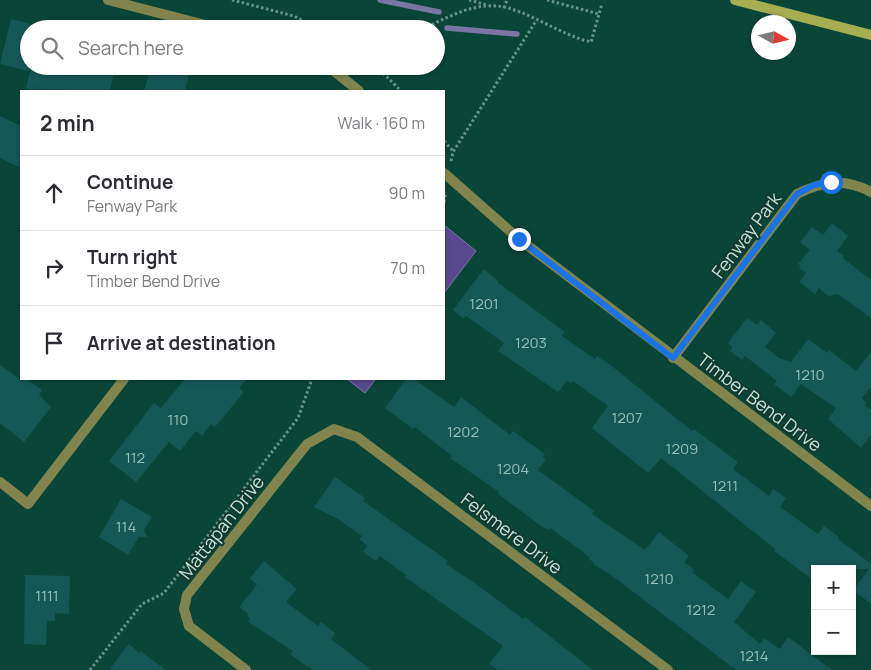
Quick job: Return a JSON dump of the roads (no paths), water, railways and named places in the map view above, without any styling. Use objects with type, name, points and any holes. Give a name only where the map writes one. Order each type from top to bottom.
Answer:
[{"type":"street","points":[[108,0],[186,20]]},
{"type":"street","points":[[735,0],[871,35]]},
{"type":"street","points":[[336,75],[347,87]]},
{"type":"street","name":"Timber Bend Drive","points":[[445,174],[519,239],[673,358],[871,506]]},
{"type":"street","name":"Fenway Park","points":[[673,358],[797,194],[814,185],[831,182],[850,184],[871,192]]},
{"type":"street","points":[[0,482],[28,504],[123,380]]},
{"type":"street","name":"Mattapan Drive","points":[[246,670],[188,626],[184,609],[187,595],[307,444],[334,429]]},
{"type":"street","name":"Felsmere Drive","points":[[334,429],[357,437],[668,670]]},
{"type":"waterway","points":[[380,0],[439,12]]},
{"type":"waterway","points":[[447,28],[517,34]]}]
